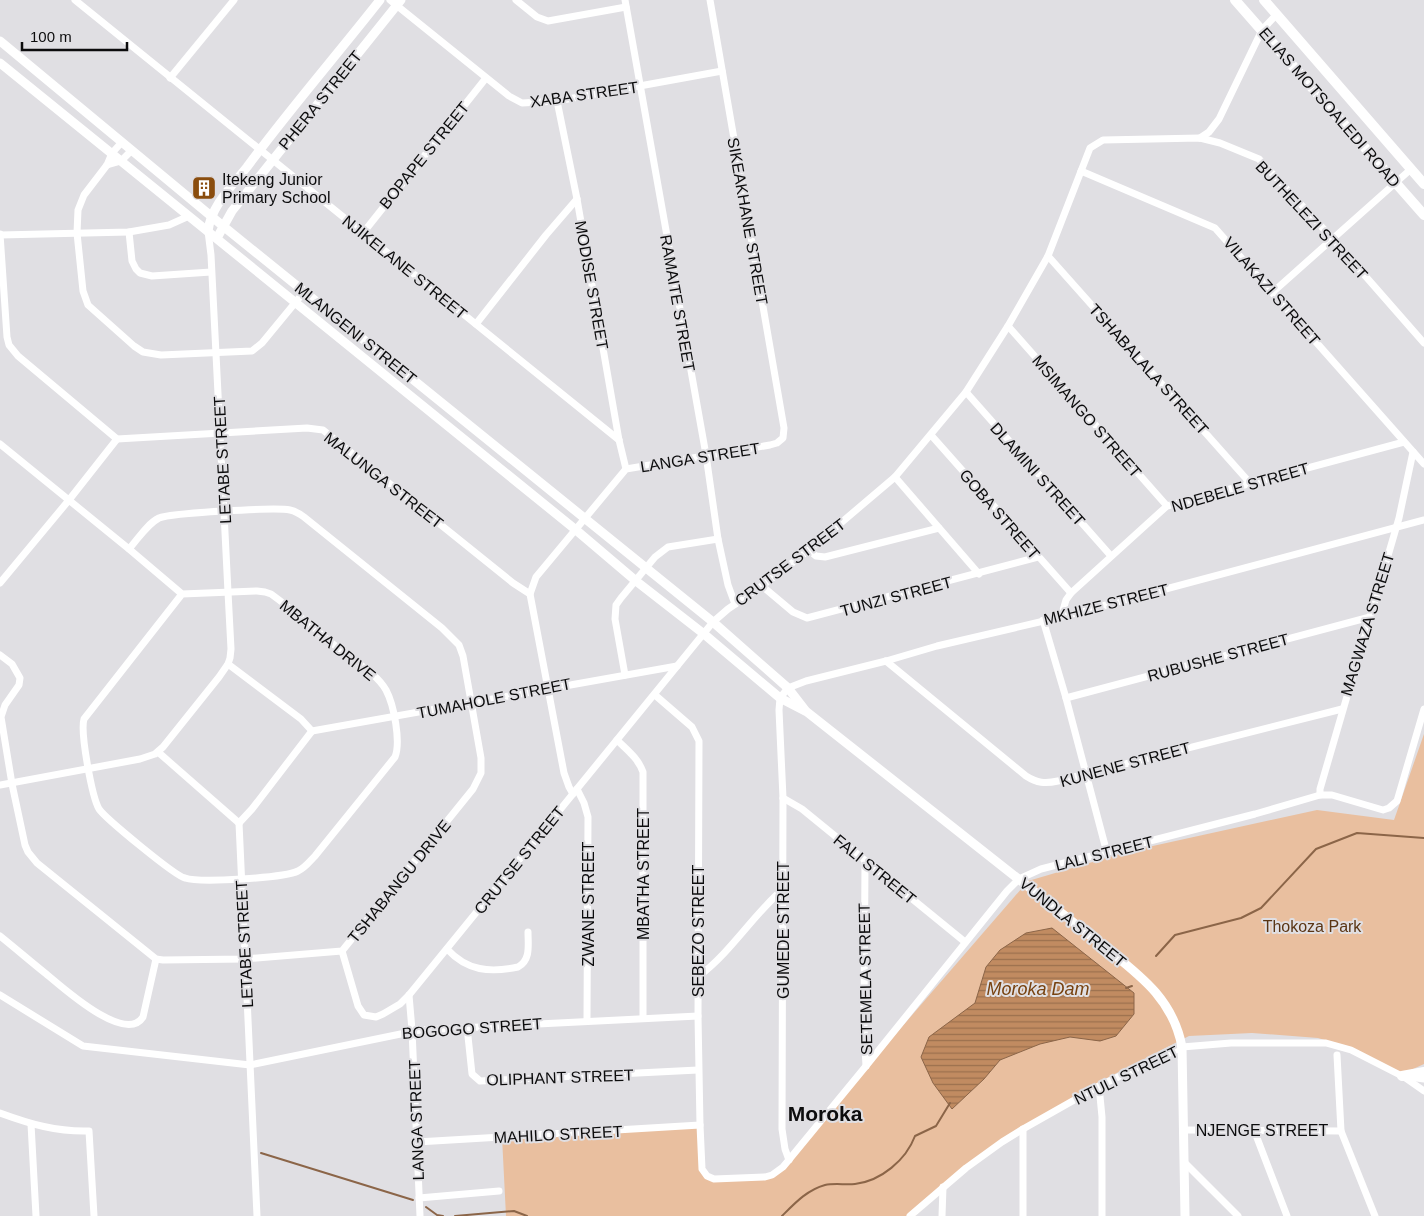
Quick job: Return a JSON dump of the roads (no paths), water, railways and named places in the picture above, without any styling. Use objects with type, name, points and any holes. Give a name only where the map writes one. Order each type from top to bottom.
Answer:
[{"type":"main road","name":"ELIAS MOTSOALEDI ROAD","points":[[1235,0],[1424,215]]},
{"type":"main road","name":"ELIAS MOTSOALEDI ROAD","points":[[1264,0],[1424,184]]},
{"type":"main road","points":[[1402,1076],[1424,1072]]},
{"type":"street","name":"NJIKELANE STREET","points":[[75,0],[619,440]]},
{"type":"street","points":[[170,78],[234,0]]},
{"type":"street","name":"PHERA STREET","points":[[211,216],[259,150],[380,0]]},
{"type":"street","points":[[516,0],[536,17],[548,21],[626,3]]},
{"type":"street","name":"SIKEAKHANE STREET","points":[[710,0],[784,428],[781,440]]},
{"type":"street","name":"PHERA STREET","points":[[217,238],[232,211],[396,2]]},
{"type":"street","name":"XABA STREET","points":[[396,2],[486,78],[509,96],[522,103],[557,101],[722,70]]},
{"type":"street","name":"RAMAITE STREET","points":[[626,3],[706,455],[718,539],[728,585],[735,604]]},
{"type":"street","points":[[1200,138],[1209,132],[1220,120],[1262,30],[1277,14]]},
{"type":"street","name":"MLANGENI STREET","points":[[0,41],[223,226],[713,622]]},
{"type":"street","name":"MLANGENI STREET","points":[[0,63],[576,530],[636,581],[704,634]]},
{"type":"street","name":"BOPAPE STREET","points":[[363,233],[486,78]]},
{"type":"street","name":"MODISE STREET","points":[[557,101],[577,199],[619,440],[626,469]]},
{"type":"street","name":"BUTHELEZI STREET","points":[[1090,148],[1103,140],[1200,138],[1259,160],[1332,238],[1424,343]]},
{"type":"street","points":[[122,142],[112,153],[107,165],[84,195],[78,210],[77,233],[84,299],[100,317],[134,346],[144,352],[161,355],[252,351],[262,343],[304,292]]},
{"type":"street","name":"CRUTSE STREET","points":[[342,951],[358,1006],[364,1015],[369,1017],[383,1014],[400,1004],[713,622],[809,550],[895,477],[966,392],[1008,326],[1048,256],[1090,148]]},
{"type":"street","points":[[107,165],[121,161],[132,150]]},
{"type":"street","points":[[1273,292],[1411,169]]},
{"type":"street","name":"VILAKAZI STREET","points":[[1081,172],[1215,228],[1424,464]]},
{"type":"street","points":[[476,324],[577,199]]},
{"type":"street","points":[[0,583],[117,440],[18,356],[9,345],[0,235],[129,232],[169,225],[189,216]]},
{"type":"street","points":[[208,231],[211,216]]},
{"type":"street","name":"LETABE STREET","points":[[208,231],[221,432],[231,649],[228,664]]},
{"type":"street","points":[[129,232],[132,261],[140,273],[152,276],[211,272]]},
{"type":"street","name":"LETABE STREET","points":[[211,255],[217,238]]},
{"type":"street","name":"TSHABALALA STREET","points":[[1048,256],[1250,484]]},
{"type":"street","name":"MSIMANGO STREET","points":[[1008,326],[1167,506]]},
{"type":"street","name":"DLAMINI STREET","points":[[966,392],[1110,556]]},
{"type":"street","name":"MALUNGA STREET","points":[[117,440],[221,432],[307,428],[323,430],[513,584],[530,594]]},
{"type":"street","name":"GOBA STREET","points":[[931,435],[1071,593]]},
{"type":"street","name":"LANGA STREET","points":[[530,594],[536,577],[626,469],[770,445],[781,440]]},
{"type":"street","name":"NDEBELE STREET","points":[[1061,616],[1066,600],[1071,593],[1167,506],[1404,442]]},
{"type":"street","points":[[0,444],[130,549],[182,594]]},
{"type":"street","name":"MAGWAZA STREET","points":[[1320,795],[1342,709],[1396,528],[1413,452]]},
{"type":"street","points":[[895,477],[978,574]]},
{"type":"street","name":"TSHABANGU DRIVE","points":[[130,549],[145,530],[159,518],[179,514],[291,510],[304,517],[459,644],[463,656],[482,766],[478,781],[342,951],[244,959],[156,959]]},
{"type":"street","name":"MKHIZE STREET","points":[[788,688],[806,681],[938,646],[1061,616],[1424,520]]},
{"type":"street","points":[[809,550],[816,556],[825,557],[939,528]]},
{"type":"street","points":[[625,675],[615,612],[621,598],[645,568],[668,547],[718,539]]},
{"type":"street","name":"TUNZI STREET","points":[[762,586],[793,612],[807,618],[1038,557]]},
{"type":"street","name":"MBATHA DRIVE","points":[[228,592],[265,592],[279,600],[377,680],[389,697],[394,717],[398,750],[395,757],[315,856],[300,871],[292,874],[241,879],[186,879],[171,871],[102,812],[96,801],[89,769],[83,722],[86,714],[182,594],[228,592]]},
{"type":"street","points":[[530,594],[564,774],[569,787],[575,792]]},
{"type":"street","name":"RUBUSHE STREET","points":[[1066,698],[1370,617]]},
{"type":"street","points":[[1043,620],[1066,698],[1106,853]]},
{"type":"street","name":"VUNDLA STREET","points":[[713,622],[788,688],[807,712]]},
{"type":"street","name":"VUNDLA STREET","points":[[704,634],[780,698],[807,712],[1102,944],[1156,992],[1171,1014],[1181,1038],[1185,1216]]},
{"type":"street","points":[[0,655],[12,664],[20,678],[19,685],[5,705],[1,717],[12,784],[25,845],[32,858],[156,959],[143,1017],[138,1022],[129,1024],[104,1017],[88,1007],[0,936]]},
{"type":"street","name":"KUNENE STREET","points":[[886,661],[1034,781],[1049,783],[1342,709]]},
{"type":"street","points":[[0,785],[140,759],[158,752],[219,678],[228,664],[301,719],[312,731],[239,823],[158,752]]},
{"type":"street","name":"TUMAHOLE STREET","points":[[312,731],[677,666]]},
{"type":"street","points":[[780,698],[788,688]]},
{"type":"street","name":"SEBEZO STREET","points":[[655,695],[692,727],[699,741],[698,1070],[702,1169],[707,1176],[714,1179]]},
{"type":"street","name":"GUMEDE STREET","points":[[780,698],[779,718],[783,798],[782,1129],[789,1160]]},
{"type":"street","name":"LALI STREET","points":[[714,1179],[764,1177],[778,1172],[1007,890],[1019,879],[1041,870],[1320,795],[1332,795],[1382,810],[1390,808],[1398,798],[1424,709]]},
{"type":"street","name":"MBATHA STREET","points":[[617,740],[635,757],[643,772],[643,1018]]},
{"type":"street","name":"ZWANE STREET","points":[[575,792],[587,811],[588,827],[588,1020]]},
{"type":"street","name":"FALI STREET","points":[[783,798],[802,809],[965,942]]},
{"type":"street","name":"LETABE STREET","points":[[239,823],[257,1216]]},
{"type":"street","name":"SETEMELA STREET","points":[[865,861],[864,1029],[866,1066]]},
{"type":"street","points":[[699,976],[783,889]]},
{"type":"street","points":[[447,949],[461,962],[473,968],[518,967],[523,964],[527,956],[528,932]]},
{"type":"street","name":"BOGOGO STREET","points":[[0,995],[84,1046],[250,1065],[412,1030],[698,1016]]},
{"type":"street","name":"LANGA STREET","points":[[408,995],[412,1030],[420,1216]]},
{"type":"street","name":"OLIPHANT STREET","points":[[467,1027],[472,1074],[480,1081],[698,1070]]},
{"type":"street","name":"NTULI STREET","points":[[910,1216],[986,1153],[1023,1129],[1099,1086],[1182,1047],[1231,1042],[1326,1043],[1351,1050],[1402,1076],[1424,1091]]},
{"type":"street","points":[[1337,1055],[1340,1082],[1341,1131],[1375,1216]]},
{"type":"street","name":"NTULI STREET","points":[[1402,1076],[1424,1079]]},
{"type":"street","points":[[1099,1086],[1102,1116],[1102,1216]]},
{"type":"street","points":[[0,1113],[31,1124],[66,1132],[89,1131],[94,1216]]},
{"type":"street","points":[[31,1124],[36,1216]]},
{"type":"street","name":"MAHILO STREET","points":[[417,1142],[700,1125]]},
{"type":"street","points":[[1023,1129],[1023,1216]]},
{"type":"street","name":"NJENGE STREET","points":[[1184,1130],[1341,1131]]},
{"type":"street","points":[[1254,1130],[1287,1216]]},
{"type":"street","points":[[1185,1163],[1238,1216]]},
{"type":"street","points":[[942,1216],[943,1187]]},
{"type":"street","points":[[419,1198],[499,1191]]},
{"type":"water","name":"Moroka Dam","points":[[1052,928],[1134,993],[1134,1014],[1116,1036],[1100,1041],[1070,1037],[1040,1044],[1000,1060],[984,1079],[952,1109],[933,1083],[921,1057],[929,1037],[975,1003],[986,967],[1000,950],[1026,933]]},
{"type":"waterway","points":[[1156,956],[1175,935],[1241,918],[1261,908],[1316,849],[1357,833],[1424,838]]},
{"type":"waterway","points":[[1126,988],[1132,986]]},
{"type":"waterway","points":[[782,1216],[802,1198],[819,1187],[829,1184],[865,1182],[883,1174],[899,1161],[915,1136],[936,1126],[950,1103]]},
{"type":"waterway","points":[[261,1153],[413,1200]]},
{"type":"waterway","points":[[426,1207],[437,1215],[443,1216]]},
{"type":"waterway","points":[[455,1216],[514,1211],[527,1216]]},
{"type":"place","name":"Itekeng Junior Primary School","points":[[204,188]]},
{"type":"district","name":"Moroka","points":[[825,1114]]},
{"type":"park label","name":"Thokoza Park","points":[[1312,926]]}]
